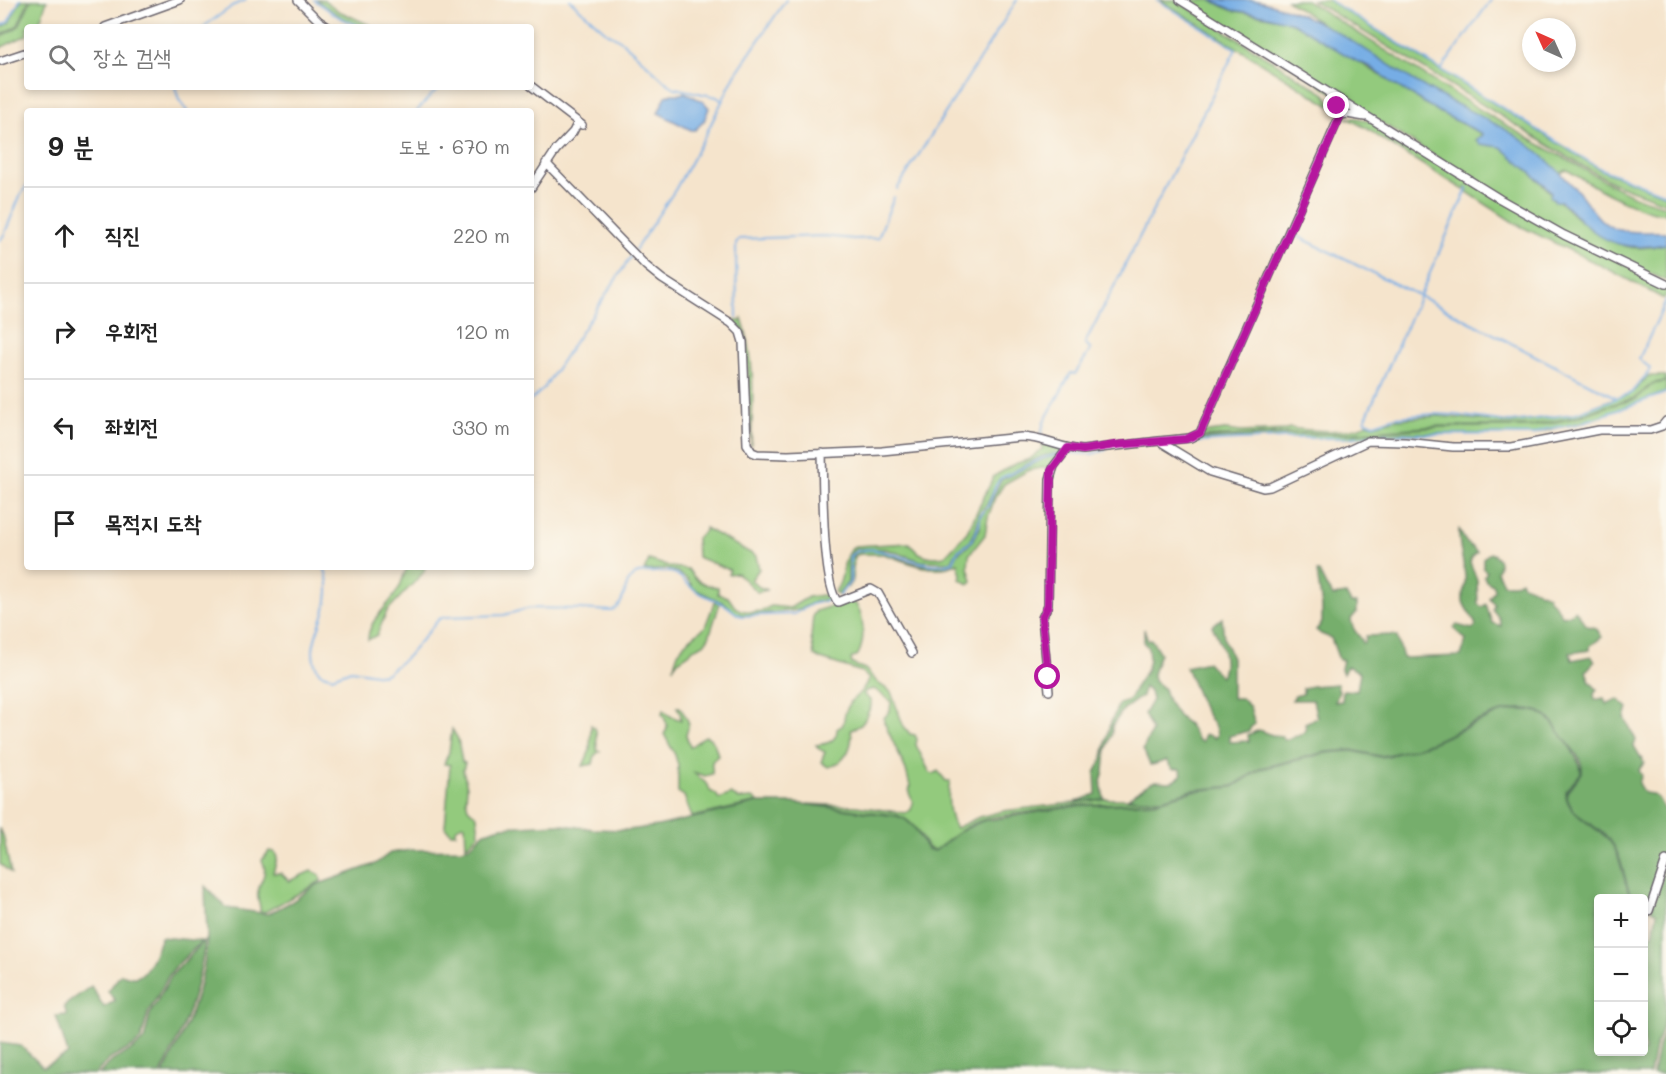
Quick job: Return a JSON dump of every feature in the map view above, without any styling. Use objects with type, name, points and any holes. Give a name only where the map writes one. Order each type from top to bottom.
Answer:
[{"type":"street","points":[[113,24],[180,0]]},
{"type":"street","points":[[298,0],[324,24]]},
{"type":"street","points":[[1180,0],[1535,219],[1666,284]]},
{"type":"street","points":[[0,61],[24,53]]},
{"type":"street","points":[[534,88],[580,123],[546,163],[534,183]]},
{"type":"street","points":[[546,163],[651,270],[731,323],[740,332],[744,351],[747,444],[752,452],[764,455],[882,450],[1021,436],[1083,450],[1190,438],[1200,433],[1341,115],[1341,111],[1328,92]]},
{"type":"street","points":[[1341,115],[1372,119]]},
{"type":"street","points":[[1159,441],[1210,472],[1263,488],[1270,487],[1368,441],[1453,447],[1511,447],[1599,430],[1650,430],[1662,426],[1666,421]]},
{"type":"street","points":[[1049,691],[1042,618],[1048,605],[1050,479],[1054,466],[1068,448]]},
{"type":"street","points":[[822,453],[828,566],[835,600],[838,602],[864,591],[874,590],[881,597],[912,653]]},
{"type":"street","points":[[1649,911],[1666,860]]},
{"type":"green space","points":[[21,0],[29,0],[18,25],[0,36],[0,28],[9,23]]},
{"type":"green space","points":[[31,0],[47,0],[39,24],[24,24],[24,36],[0,48],[0,38],[19,26]]},
{"type":"green space","points":[[316,0],[324,0],[339,11],[367,24],[351,22]]},
{"type":"green space","points":[[1160,0],[1175,0],[1246,44],[1325,94],[1335,109]]},
{"type":"green space","points":[[1183,0],[1211,0],[1232,10],[1286,21],[1318,37],[1434,109],[1483,134],[1476,140],[1502,148],[1576,217],[1607,239],[1635,248],[1666,244],[1666,281],[1565,233],[1501,197]]},
{"type":"green space","points":[[1287,0],[1306,0],[1523,135],[1636,197],[1666,206],[1666,214],[1628,203],[1567,170],[1560,173],[1535,150],[1514,135],[1434,93],[1334,32]]},
{"type":"green space","points":[[1312,0],[1328,0],[1601,170],[1666,195],[1666,203],[1613,183],[1579,164]]},
{"type":"green space","points":[[1347,118],[1373,122],[1475,185],[1666,286],[1666,297],[1664,299],[1516,224],[1467,192],[1468,189],[1464,190]]},
{"type":"green space","points":[[742,319],[750,349],[752,365],[751,446],[746,336],[742,329],[734,324],[735,321]]},
{"type":"green space","points":[[1648,376],[1666,376],[1666,381],[1653,383],[1635,398],[1575,417],[1530,426],[1441,426],[1344,433],[1201,437],[1202,433],[1225,430],[1242,432],[1289,428],[1341,430],[1360,427],[1367,423],[1374,425],[1397,419],[1439,416],[1510,423],[1574,414],[1634,392]]},
{"type":"green space","points":[[1666,382],[1666,392],[1589,420],[1533,435],[1400,433],[1343,438],[1283,437],[1171,442],[1190,439],[1344,434],[1441,427],[1530,427],[1575,418],[1636,399],[1653,384]]},
{"type":"green space","points":[[1042,442],[1063,448],[1061,453],[1042,456],[999,479],[987,504],[980,512],[975,532],[969,542],[957,551],[951,562],[921,561],[886,549],[856,549],[850,554],[848,561],[848,582],[838,595],[834,592],[841,581],[847,556],[855,546],[909,543],[925,556],[945,556],[967,532],[994,476],[1015,464],[1030,459],[1042,449]]},
{"type":"green space","points":[[1059,455],[1048,467],[1029,470],[1004,484],[995,498],[988,517],[985,535],[969,555],[968,567],[972,581],[969,584],[960,579],[958,563],[949,567],[931,568],[911,564],[884,554],[860,554],[854,556],[852,581],[847,588],[852,556],[862,551],[884,551],[917,564],[939,566],[953,564],[958,553],[975,537],[980,527],[980,517],[989,506],[1001,480],[1043,459]]},
{"type":"green space","points":[[705,528],[756,556],[759,569],[751,580],[759,587],[768,590],[757,592],[737,573],[728,574],[730,570],[697,557],[696,538],[705,531]]},
{"type":"green space","points":[[1459,530],[1466,542],[1477,552],[1470,562],[1477,580],[1478,604],[1482,607],[1486,604],[1492,623],[1501,626],[1493,610],[1494,604],[1489,598],[1494,591],[1493,585],[1486,581],[1484,576],[1487,572],[1483,568],[1483,558],[1490,553],[1498,560],[1497,571],[1503,584],[1514,584],[1521,580],[1523,585],[1548,595],[1563,616],[1575,610],[1587,626],[1596,628],[1602,637],[1590,646],[1590,650],[1570,653],[1572,660],[1591,656],[1595,661],[1586,671],[1590,682],[1597,689],[1594,694],[1595,700],[1604,698],[1606,704],[1618,699],[1628,708],[1625,718],[1636,740],[1634,746],[1644,763],[1639,770],[1642,776],[1639,782],[1641,789],[1658,798],[1666,812],[1666,856],[1648,910],[1648,894],[1631,894],[1613,844],[1571,806],[1567,792],[1582,773],[1581,763],[1555,725],[1549,718],[1537,711],[1525,709],[1498,713],[1427,744],[1398,753],[1380,756],[1352,750],[1326,752],[1261,768],[1233,786],[1192,790],[1162,799],[1128,799],[1156,781],[1172,781],[1182,774],[1180,769],[1172,769],[1167,761],[1150,765],[1143,749],[1152,731],[1144,714],[1152,700],[1150,692],[1144,687],[1142,696],[1123,710],[1112,726],[1101,782],[1104,799],[1075,802],[1096,794],[1095,773],[1103,757],[1109,727],[1119,703],[1129,700],[1146,671],[1149,660],[1148,648],[1144,643],[1144,629],[1148,640],[1151,639],[1160,653],[1153,674],[1154,681],[1164,689],[1168,701],[1178,716],[1189,725],[1198,740],[1202,742],[1205,734],[1215,738],[1217,734],[1186,667],[1207,662],[1221,676],[1224,657],[1212,626],[1222,618],[1224,639],[1232,658],[1232,698],[1241,698],[1250,707],[1255,724],[1249,731],[1229,736],[1230,742],[1249,741],[1248,735],[1259,730],[1282,736],[1285,740],[1302,734],[1306,730],[1305,723],[1317,718],[1313,700],[1292,700],[1295,696],[1303,694],[1303,688],[1337,684],[1339,691],[1335,702],[1342,701],[1343,690],[1357,691],[1360,672],[1347,666],[1343,674],[1341,669],[1343,660],[1339,660],[1331,638],[1316,630],[1322,623],[1317,572],[1333,596],[1346,594],[1351,603],[1357,603],[1357,612],[1351,619],[1353,628],[1362,643],[1365,642],[1366,636],[1393,635],[1397,637],[1403,658],[1461,656],[1466,640],[1453,628],[1457,625],[1472,629],[1476,626],[1463,601],[1465,577]]},
{"type":"green space","points":[[649,560],[671,567],[688,569],[701,582],[718,587],[718,594],[728,597],[740,610],[761,611],[771,606],[790,608],[808,597],[830,594],[831,598],[798,610],[737,614],[726,604],[694,589],[688,580],[677,572],[666,569],[644,571]]},
{"type":"green space","points":[[406,570],[424,570],[387,611],[377,635],[368,640],[372,626],[395,595]]},
{"type":"green space","points":[[850,600],[859,610],[863,625],[862,642],[858,655],[851,659],[852,664],[865,669],[878,683],[891,692],[903,725],[910,734],[915,735],[916,745],[930,773],[934,774],[938,771],[946,781],[950,781],[949,805],[951,818],[956,828],[979,817],[1003,811],[1107,799],[1162,799],[1077,805],[993,817],[968,826],[935,850],[928,848],[912,824],[897,815],[807,804],[856,806],[905,813],[911,810],[913,802],[909,793],[910,786],[906,770],[884,722],[884,718],[890,711],[891,701],[874,689],[865,691],[864,695],[871,701],[871,706],[861,725],[851,730],[850,748],[844,758],[828,767],[821,762],[825,752],[816,745],[833,740],[837,729],[843,725],[845,713],[851,701],[861,692],[869,679],[862,672],[814,655],[811,638],[813,615],[816,611]]},
{"type":"green space","points":[[715,601],[720,603],[709,637],[704,644],[693,649],[678,661],[673,668],[678,653],[685,643],[705,627]]},
{"type":"green space","points":[[677,707],[680,707],[688,721],[686,735],[690,747],[705,736],[713,741],[718,756],[712,763],[712,774],[705,776],[693,772],[719,799],[731,794],[739,799],[753,798],[758,802],[692,817],[684,796],[678,792],[678,765],[664,734],[667,726],[662,714],[663,710],[670,716],[681,720]]},
{"type":"green space","points":[[1526,710],[1543,715],[1567,742],[1581,773],[1566,791],[1567,799],[1581,818],[1612,844],[1630,894],[1594,894],[1594,1056],[1648,1056],[1648,934],[1653,935],[1657,913],[1651,910],[1666,865],[1666,1016],[1655,1047],[1650,1074],[163,1074],[186,1025],[202,974],[207,938],[205,886],[227,908],[268,914],[316,885],[375,864],[390,853],[411,850],[462,849],[469,847],[485,832],[501,827],[557,824],[593,829],[628,830],[658,826],[758,803],[795,803],[897,816],[905,819],[914,827],[927,849],[935,851],[959,832],[982,821],[1077,806],[1155,802],[1193,791],[1233,787],[1261,769],[1326,753],[1352,751],[1380,757],[1388,756],[1429,744],[1500,713]]},
{"type":"green space","points":[[591,725],[596,730],[597,750],[600,751],[595,755],[593,764],[583,766],[590,750]]},
{"type":"green space","points":[[452,729],[458,739],[462,762],[465,763],[463,770],[468,808],[477,816],[479,834],[466,846],[465,825],[462,824],[456,829],[456,833],[451,833],[445,827],[450,765],[444,764],[449,752]]},
{"type":"green space","points":[[0,830],[3,835],[11,873],[0,864]]},
{"type":"green space","points":[[269,851],[275,852],[277,858],[273,873],[281,873],[289,881],[311,871],[320,875],[321,881],[265,912],[260,911],[258,895],[265,869],[262,860]]},
{"type":"green space","points":[[161,937],[202,941],[169,975],[148,1013],[141,1039],[134,1046],[110,1059],[95,1074],[0,1074],[0,1043],[21,1046],[43,1067],[68,1054],[56,1016],[67,1015],[64,1006],[91,986],[104,1007],[115,1001],[108,991],[121,974],[133,977],[144,972]]},
{"type":"green space","points":[[205,940],[195,992],[161,1074],[99,1074],[112,1061],[144,1040],[150,1014],[171,976]]},
{"type":"green space","points":[[1666,1025],[1666,1074],[1653,1074],[1658,1047]]},
{"type":"water","points":[[1211,0],[1251,0],[1276,5],[1346,37],[1433,92],[1491,121],[1525,142],[1580,193],[1598,217],[1609,226],[1628,231],[1666,232],[1666,244],[1632,247],[1607,240],[1585,224],[1561,201],[1555,201],[1550,196],[1551,192],[1547,187],[1501,147],[1480,144],[1476,140],[1483,134],[1439,112],[1369,66],[1356,61],[1293,23],[1233,10]]},
{"type":"water","points":[[684,92],[704,102],[709,108],[704,121],[695,130],[658,113],[666,96]]},
{"type":"waterway","points":[[0,26],[8,22],[20,0]]},
{"type":"waterway","points":[[207,24],[234,5],[246,0]]},
{"type":"waterway","points":[[314,0],[337,16],[354,24]]},
{"type":"waterway","points":[[570,0],[605,31],[623,42],[667,83],[675,88],[717,97],[722,101]]},
{"type":"waterway","points":[[635,250],[675,190],[735,75],[786,0]]},
{"type":"waterway","points":[[897,189],[1017,0]]},
{"type":"waterway","points":[[1040,438],[1044,422],[1071,373],[1075,374],[1091,349],[1085,343],[1236,49],[1157,0]]},
{"type":"waterway","points":[[1329,0],[1601,169],[1666,194]]},
{"type":"waterway","points":[[1441,70],[1491,0]]},
{"type":"waterway","points":[[176,90],[185,108]]},
{"type":"waterway","points":[[420,108],[438,90]]},
{"type":"waterway","points":[[1467,189],[1365,420],[1374,424],[1395,417],[1434,414],[1510,422],[1573,414],[1631,393],[1650,368],[1639,359],[1666,301]]},
{"type":"waterway","points":[[0,240],[24,190]]},
{"type":"waterway","points":[[737,318],[736,243],[739,239],[823,236],[854,239],[878,238],[894,197]]},
{"type":"waterway","points":[[1291,233],[1420,296],[1615,397]]},
{"type":"waterway","points":[[534,397],[544,388],[632,255]]},
{"type":"waterway","points":[[1177,443],[1400,434],[1533,435],[1547,429],[1578,424],[1666,393]]},
{"type":"waterway","points":[[1070,453],[1091,454],[1106,450]]},
{"type":"waterway","points":[[839,596],[850,582],[850,556],[859,550],[871,549],[940,565],[953,562],[958,551],[975,535],[980,516],[988,506],[1001,478],[1043,458],[1059,454]]},
{"type":"waterway","points":[[325,570],[328,596],[313,655],[320,673],[332,677],[351,670],[382,675],[387,673],[408,656],[439,619],[445,617],[504,615],[530,608],[612,611],[620,603],[631,578],[641,573],[677,574],[691,588],[726,605],[742,616],[794,614],[812,604],[829,600]]},
{"type":"route","points":[[1048,677],[1042,618],[1048,605],[1051,471],[1068,448],[1083,450],[1186,439],[1200,433],[1232,356],[1341,115],[1337,106]]}]
